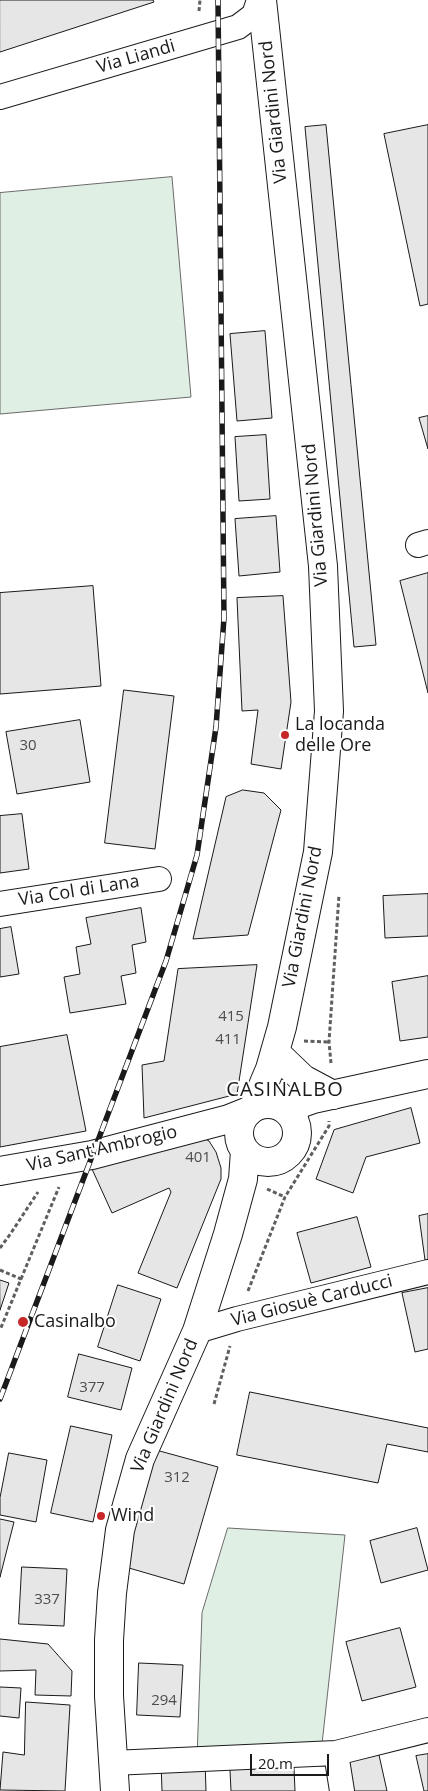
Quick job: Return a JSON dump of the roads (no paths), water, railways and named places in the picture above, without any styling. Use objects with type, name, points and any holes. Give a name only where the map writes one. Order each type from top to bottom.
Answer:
[{"type":"main road","name":"Via Giardini Nord","points":[[115,1791],[112,1764],[109,1640],[112,1593],[120,1530],[140,1459],[197,1331],[228,1234],[244,1179],[246,1151],[241,1144],[239,1126],[251,1109],[270,1069],[282,1027],[318,852],[329,711],[323,566],[260,0]]},
{"type":"main road","name":"Via Giardini Nord","points":[[228,1234],[257,1184],[276,1161],[284,1158],[290,1152],[297,1138],[290,1116],[282,1058],[282,1027]]},
{"type":"main road","points":[[282,1058],[303,1079],[332,1082],[428,1074]]},
{"type":"main road","points":[[251,1109],[262,1104],[271,1104],[290,1116],[307,1114],[332,1082]]},
{"type":"main road","name":"Via Sant'Ambrogio","points":[[0,1171],[65,1158],[92,1155],[229,1119],[251,1109]]},
{"type":"main road","points":[[203,1125],[223,1133],[259,1161],[276,1161]]},
{"type":"street","name":"Via Liandi","points":[[0,98],[238,27],[254,14],[260,0]]},
{"type":"street","name":"Via Col di Lana","points":[[0,904],[159,879]]},
{"type":"street","name":"Via Giosuè Carducci","points":[[197,1331],[237,1319],[428,1272]]},
{"type":"street","points":[[112,1764],[336,1753],[428,1730]]},
{"type":"street","points":[[336,1753],[342,1791]]},
{"type":"railway","points":[[0,1399],[166,961],[197,855],[216,727],[224,618],[218,0]]},
{"type":"place","name":"La locanda delle Ore","points":[[285,735]]},
{"type":"place","name":"Casinalbo","points":[[23,1322]]},
{"type":"place","name":"Wind","points":[[101,1516]]},
{"type":"district","name":"CASINALBO","points":[[285,1090]]}]
